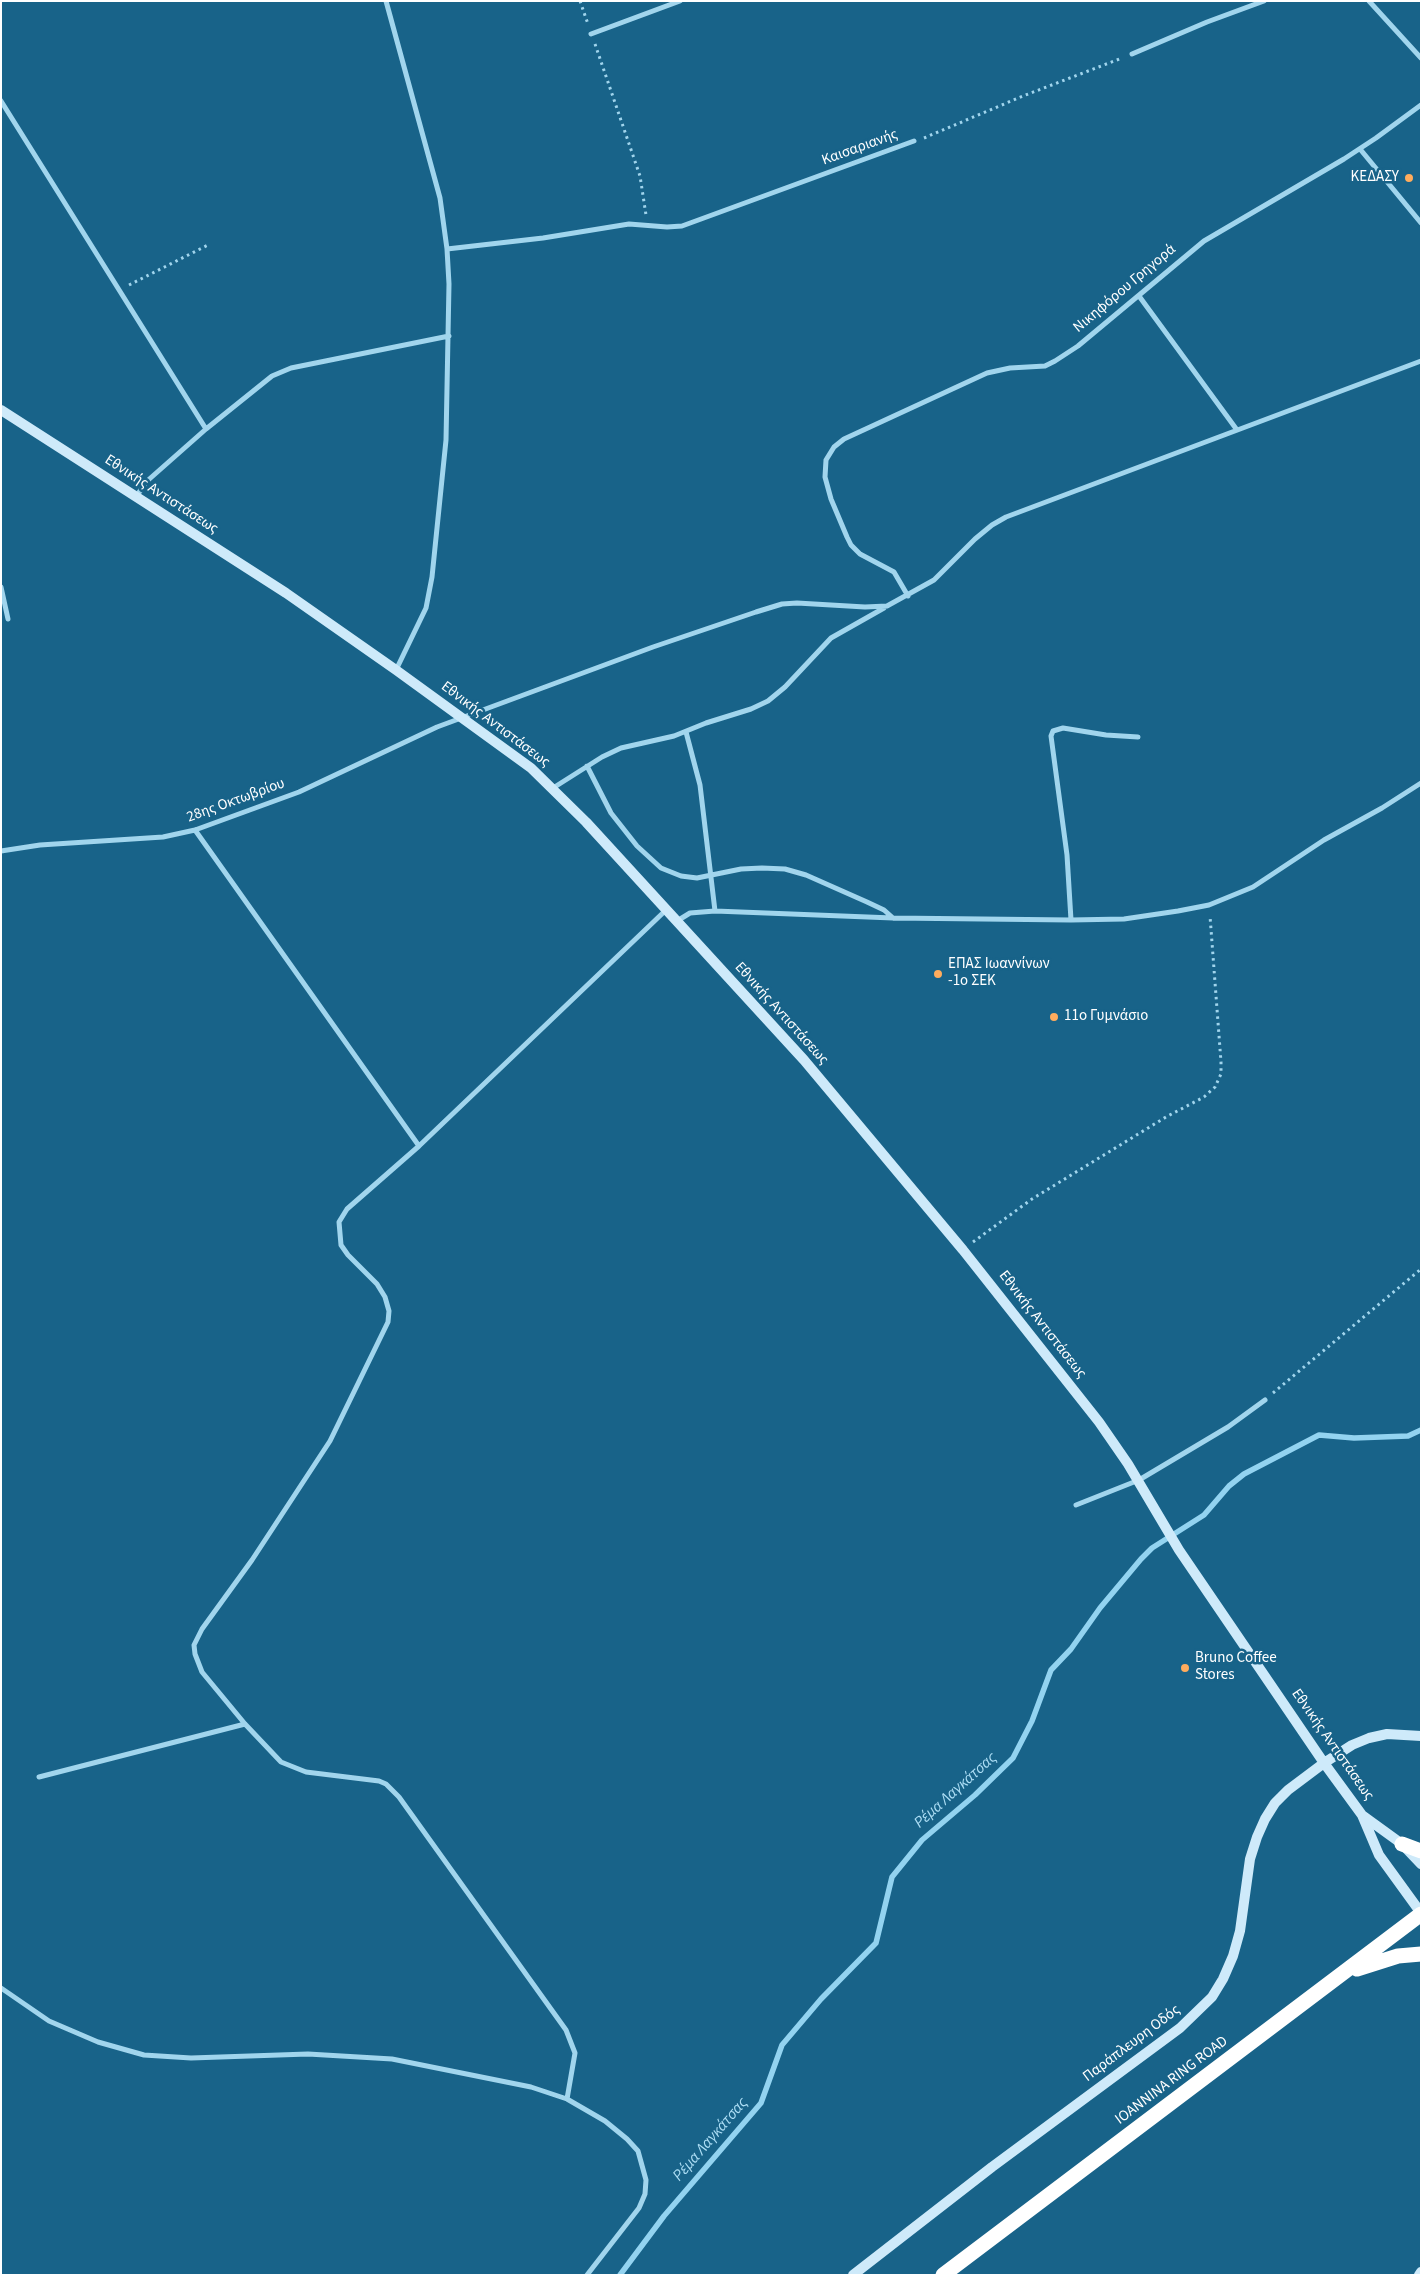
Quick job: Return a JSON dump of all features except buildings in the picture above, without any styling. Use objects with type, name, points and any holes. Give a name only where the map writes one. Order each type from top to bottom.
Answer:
[{"type":"highway","points":[[1402,1844],[1421,1851]]},
{"type":"highway","name":"IOANNINA RING ROAD","points":[[943,2275],[1421,1914]]},
{"type":"highway","points":[[1339,1976],[1375,1962],[1398,1956],[1421,1954]]},
{"type":"street","points":[[386,1],[440,198],[448,249],[449,336],[446,440],[432,577],[426,608],[396,670]]},
{"type":"street","points":[[591,34],[680,1]]},
{"type":"street","points":[[1132,54],[1207,22],[1264,1]]},
{"type":"street","points":[[1369,1],[1421,58]]},
{"type":"street","points":[[1,101],[206,428]]},
{"type":"street","name":"Νικηφόρου Γρηγορά","points":[[908,596],[894,572],[864,557],[851,545],[828,490],[825,468],[829,452],[844,439],[987,373],[1010,368],[1049,365],[1078,346],[1204,241],[1360,149],[1421,105]]},
{"type":"street","name":"Καισαριανής","points":[[448,249],[543,238],[629,224],[674,227],[692,223],[914,141]]},
{"type":"street","points":[[1360,149],[1421,224]]},
{"type":"street","points":[[1139,296],[1237,430]]},
{"type":"street","points":[[136,497],[146,482],[206,428],[272,376],[282,371],[449,336]]},
{"type":"street","points":[[553,788],[587,766],[621,748],[668,738],[706,723],[759,706],[768,701],[785,687],[831,638],[934,580],[975,539],[992,525],[1006,517],[1421,361]]},
{"type":"street","name":"Εθνικής Αντιστάσεως","points":[[1,410],[286,593],[464,718],[520,760],[553,788],[804,1060],[963,1250],[1099,1422],[1139,1480],[1179,1550],[1324,1763],[1362,1815],[1379,1855],[1421,1914]]},
{"type":"street","points":[[1,588],[8,619]]},
{"type":"street","name":"28ης Οκτωβρίου","points":[[1,851],[55,844],[149,838],[195,830],[299,792],[419,734],[653,647],[782,604],[887,606]]},
{"type":"street","points":[[1071,920],[1067,855],[1051,736],[1054,731],[1064,728],[1106,735],[1138,736]]},
{"type":"street","points":[[686,732],[700,785],[715,911]]},
{"type":"street","points":[[587,766],[611,813],[649,859],[660,868],[681,876],[697,878],[733,870],[762,868],[796,872],[876,906],[893,918]]},
{"type":"street","points":[[677,921],[690,912],[715,911],[893,918],[1071,920],[1139,917],[1209,905],[1241,893],[1266,880],[1324,840],[1382,808],[1421,783]]},
{"type":"street","points":[[195,830],[419,1146]]},
{"type":"street","points":[[567,2099],[575,2053],[566,2030],[399,1796],[380,1781],[306,1772],[273,1755],[198,1666],[194,1645],[196,1638],[252,1560],[330,1441],[385,1328],[389,1311],[385,1296],[377,1284],[348,1255],[341,1245],[339,1222],[347,1209],[419,1146],[666,910]]},
{"type":"street","points":[[1076,1505],[1139,1480],[1228,1427],[1265,1400]]},
{"type":"street","points":[[39,1777],[245,1724]]},
{"type":"street","name":"Παράπλευρη Οδός","points":[[853,2275],[992,2167],[1180,2028],[1207,2002],[1223,1979],[1233,1956],[1240,1931],[1250,1860],[1265,1819],[1275,1803],[1288,1790],[1352,1745],[1369,1738],[1388,1734],[1421,1736]]},
{"type":"street","name":"Εθνικής Αντιστάσεως","points":[[1362,1815],[1402,1844],[1421,1864]]},
{"type":"street","points":[[1,1988],[49,2021],[98,2042],[144,2055],[191,2058],[281,2054],[378,2058],[531,2087],[567,2099],[605,2121],[627,2139],[638,2151],[646,2180],[645,2194],[639,2208],[587,2275]]},
{"type":"path","points":[[580,1],[640,176],[644,192],[647,225]]},
{"type":"path","name":"Καισαριανής","points":[[914,141],[1132,54]]},
{"type":"path","points":[[119,290],[208,244]]},
{"type":"path","points":[[963,1250],[1032,1199],[1166,1117],[1204,1097],[1215,1087],[1221,1074],[1221,1062],[1209,905]]},
{"type":"path","points":[[1265,1400],[1421,1269]]},
{"type":"waterway","name":"Ρέμα Λαγκάτσας","points":[[620,2275],[664,2216],[761,2103],[782,2045],[821,1999],[876,1943],[892,1877],[922,1840],[975,1795],[1013,1758],[1032,1721],[1051,1670],[1071,1649],[1100,1608],[1141,1559],[1152,1548],[1204,1515],[1229,1486],[1244,1474],[1319,1435],[1354,1438],[1408,1436],[1421,1430]]},
{"type":"place","name":"ΚΕΔΑΣΥ","points":[[1409,178]]},
{"type":"place","name":"ΕΠΑΣ Ιωαννίνων -1ο ΣΕΚ","points":[[938,974]]},
{"type":"place","name":"11o Γυμνάσιο","points":[[1054,1017]]},
{"type":"place","name":"Bruno Coffee Stores","points":[[1185,1668]]}]
